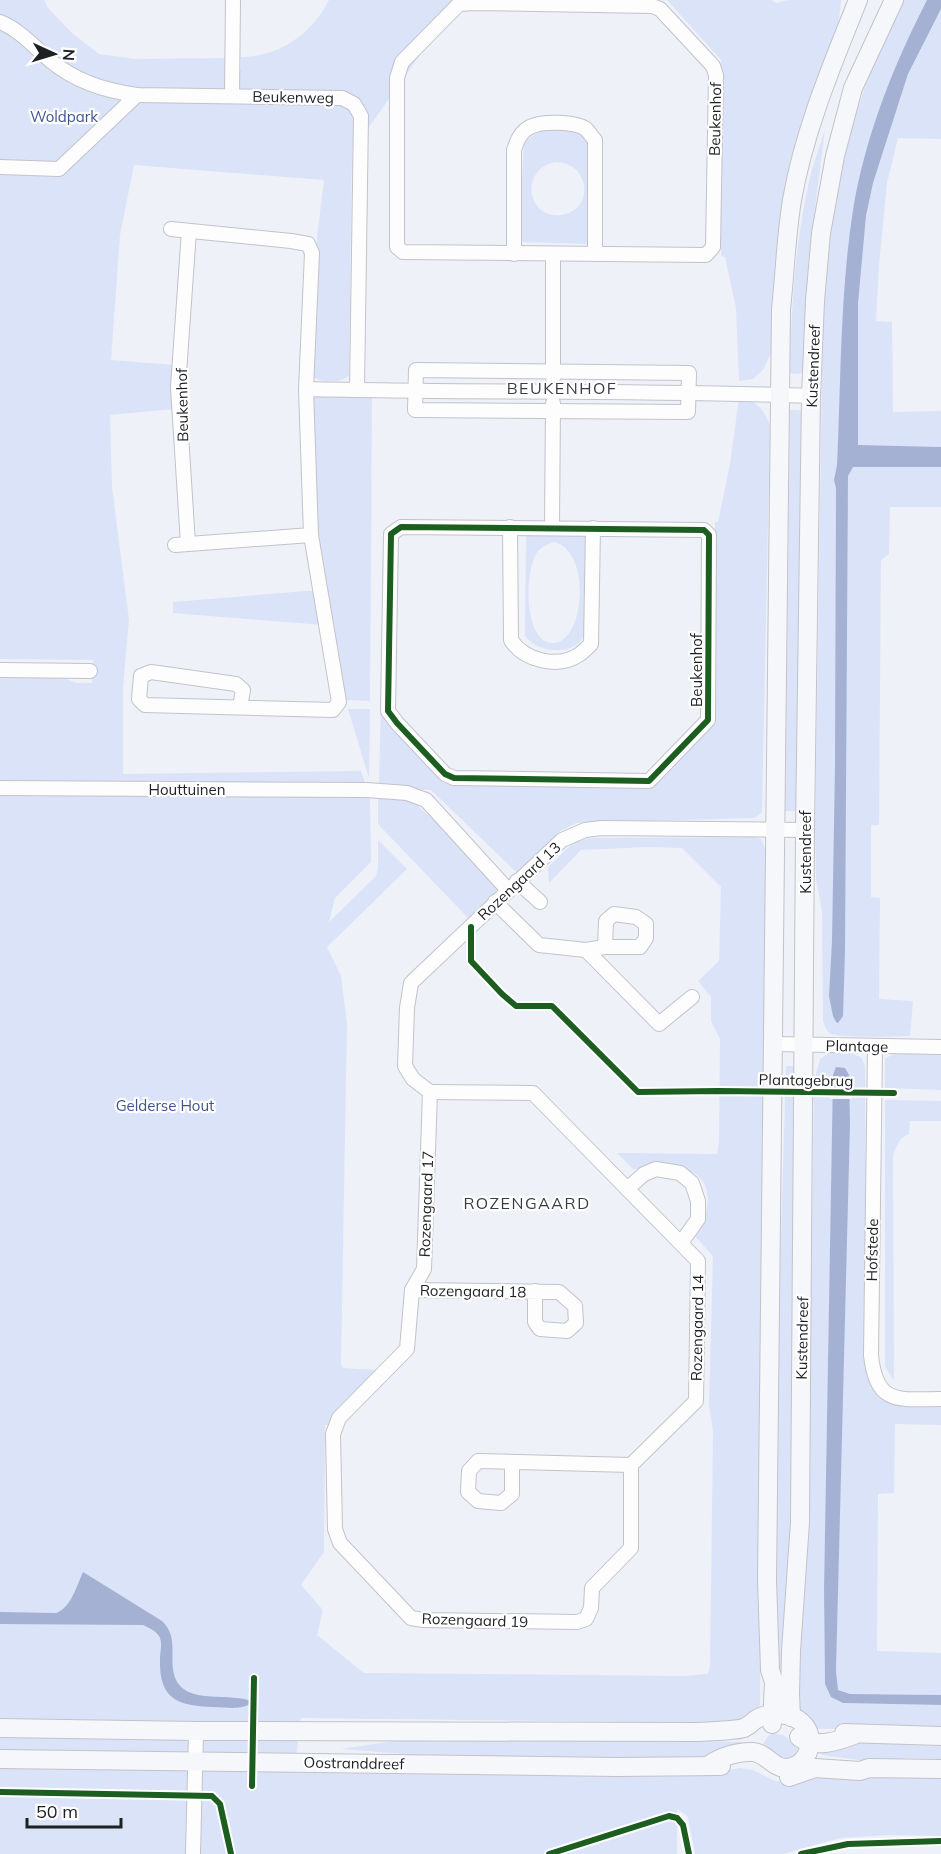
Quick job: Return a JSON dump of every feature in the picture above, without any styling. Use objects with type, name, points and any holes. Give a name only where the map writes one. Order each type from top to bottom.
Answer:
[{"type":"main road","name":"Kustendreef","points":[[775,1717],[766,1682],[770,1670],[767,1580],[781,309],[792,200],[822,92],[858,0]]},
{"type":"main road","name":"Kustendreef","points":[[775,1717],[790,1694],[799,1546],[805,830],[815,301],[821,233],[835,156],[854,88],[890,1]]},
{"type":"main road","points":[[941,1736],[854,1735],[808,1751],[789,1778],[775,1777],[763,1770],[752,1744],[761,1728],[775,1717],[782,1724],[790,1727],[808,1751],[870,1768],[941,1769]]},
{"type":"main road","name":"Oostranddreef","points":[[0,1728],[196,1731],[698,1732],[752,1744],[744,1761],[719,1766],[616,1767],[0,1759]]},
{"type":"street","points":[[232,96],[233,0]]},
{"type":"street","name":"Beukenhof","points":[[459,4],[652,6],[660,9],[713,66],[716,75],[713,247],[706,255],[514,254],[403,252],[397,247],[397,78],[402,62],[459,4]]},
{"type":"street","name":"Beukenweg","points":[[0,21],[14,27],[52,62],[70,75],[117,92],[137,95],[342,98],[354,104],[361,116],[357,390]]},
{"type":"street","points":[[0,166],[59,169],[137,95]]},
{"type":"street","points":[[514,254],[514,150],[517,138],[529,127],[546,123],[570,124],[585,128],[596,140],[595,254]]},
{"type":"street","points":[[171,229],[308,244],[312,254],[306,389],[311,535],[339,702],[333,710],[146,705],[139,699],[141,676],[151,672],[236,684],[243,690],[240,707]]},
{"type":"street","name":"Beukenhof","points":[[189,231],[178,387],[181,544],[311,535]]},
{"type":"street","points":[[552,527],[553,254]]},
{"type":"street","points":[[416,370],[553,371],[689,373],[688,412],[415,410],[416,370]]},
{"type":"street","points":[[306,389],[415,392],[690,392],[812,396]]},
{"type":"street","name":"Beukenhof","points":[[401,527],[510,527],[704,530],[709,535],[708,720],[649,781],[454,778],[445,774],[388,711],[391,534],[401,527]]},
{"type":"street","points":[[510,527],[511,640],[516,648],[531,657],[550,663],[579,656],[591,644],[593,528]]},
{"type":"street","points":[[0,670],[90,671]]},
{"type":"street","name":"Houttuinen","points":[[0,788],[407,793],[426,800],[512,886],[540,902]]},
{"type":"street","name":"Rozengaard 13","points":[[430,1092],[413,1079],[405,1066],[407,1008],[411,983],[562,840],[585,830],[602,828],[805,830]]},
{"type":"street","points":[[495,902],[538,945],[585,950],[605,947]]},
{"type":"street","points":[[585,950],[659,1024],[692,997]]},
{"type":"street","name":"Plantage","points":[[774,1044],[941,1047]]},
{"type":"street","name":"Hofstede","points":[[875,1047],[871,1355],[873,1371],[877,1385],[898,1399],[941,1399]]},
{"type":"street","name":"Rozengaard 14","points":[[430,1092],[533,1093],[698,1261],[696,1401],[631,1465]]},
{"type":"street","name":"Rozengaard 17","points":[[407,1349],[412,1290],[424,1269],[430,1092]]},
{"type":"street","points":[[627,1189],[644,1174],[656,1169],[680,1173],[692,1183],[698,1201],[698,1219],[681,1244]]},
{"type":"street","name":"Rozengaard 18","points":[[412,1290],[535,1291]]},
{"type":"street","name":"Rozengaard 19","points":[[407,1349],[339,1418],[333,1434],[335,1529],[340,1544],[411,1618],[577,1622],[586,1619],[591,1608],[592,1588],[615,1567],[631,1548],[631,1465]]},
{"type":"street","points":[[512,1463],[631,1465]]},
{"type":"street","points":[[193,1854],[196,1731]]},
{"type":"green space","points":[[0,0],[44,0],[48,8],[72,33],[99,54],[135,59],[227,58],[227,69],[241,69],[241,57],[268,53],[281,48],[304,33],[329,0],[459,0],[352,151],[349,376],[329,382],[309,375],[317,237],[324,180],[134,165],[120,235],[111,360],[175,365],[174,409],[110,415],[112,487],[129,620],[123,687],[123,774],[361,771],[370,797],[371,862],[335,898],[329,922],[376,876],[378,840],[407,869],[327,947],[341,976],[347,1024],[341,1364],[343,1368],[376,1370],[343,1407],[340,1425],[325,1425],[324,1552],[301,1585],[323,1610],[317,1635],[364,1673],[683,1676],[708,1674],[710,1666],[713,1432],[709,1405],[713,1256],[693,1234],[706,1212],[707,1191],[702,1179],[691,1172],[633,1169],[617,1153],[717,1154],[720,1039],[711,1021],[711,997],[698,981],[719,961],[721,887],[682,848],[581,850],[549,883],[548,867],[573,843],[588,838],[755,837],[761,839],[765,848],[767,1044],[764,1122],[760,1705],[752,1713],[742,1718],[720,1723],[301,1718],[294,1773],[700,1775],[740,1768],[753,1770],[775,1781],[786,1782],[811,1775],[941,1778],[941,1836],[889,1835],[840,1838],[783,1854],[695,1854],[688,1818],[677,1809],[677,1854],[0,1854],[0,674],[59,676],[76,683],[92,683],[93,660],[0,659]]},
{"type":"green space","points":[[667,0],[771,0],[776,3],[788,0],[841,0],[839,19],[783,211],[777,254],[772,351],[763,370],[753,379],[739,381],[736,308],[725,257],[721,256],[721,60]]},
{"type":"green space","points":[[902,0],[927,0],[915,23],[859,181],[853,209],[844,308],[837,465],[941,467],[941,507],[890,507],[889,554],[881,560],[879,825],[871,825],[871,897],[880,898],[879,999],[913,1001],[910,1036],[856,1037],[830,1033],[823,1021],[822,911],[816,879],[823,306],[832,214],[848,139],[868,78]]},
{"type":"green space","points":[[941,9],[941,139],[898,138],[887,183],[876,321],[892,322],[893,412],[941,411],[941,447],[858,446],[858,304],[866,216],[873,183],[908,74]]},
{"type":"green space","points":[[825,129],[808,264],[805,371],[798,374],[790,373],[793,301],[800,229],[811,175]]},
{"type":"green space","points":[[540,130],[578,132],[590,142],[588,244],[519,242],[524,143]],"holes":[[[555,162],[567,164],[582,178],[584,196],[579,205],[572,212],[561,215],[541,210],[532,193],[532,183],[536,174]]]},
{"type":"green space","points":[[318,395],[372,396],[370,701],[346,700],[326,591],[317,525],[309,403]]},
{"type":"green space","points":[[739,398],[759,407],[770,426],[762,812],[755,818],[576,823],[560,831],[517,873],[431,790],[379,788],[381,697],[433,763],[450,773],[648,778],[713,710],[715,522],[718,522],[730,464]]},
{"type":"green space","points":[[790,410],[805,413],[796,811],[785,811]]},
{"type":"green space","points":[[526,530],[587,530],[585,633],[581,641],[566,649],[556,650],[538,646],[525,636]],"holes":[[[554,542],[566,549],[574,561],[579,577],[578,613],[572,628],[564,638],[554,643],[544,640],[536,632],[529,604],[530,573],[533,560],[544,546]]]},
{"type":"green space","points":[[318,590],[323,625],[173,613],[173,602]]},
{"type":"green space","points":[[348,709],[370,709],[369,778]]},
{"type":"green space","points":[[378,797],[410,799],[505,884],[470,920],[378,824]]},
{"type":"green space","points":[[830,1052],[849,1053],[861,1057],[865,1066],[867,1371],[907,1404],[941,1406],[941,1425],[895,1424],[894,1493],[878,1494],[877,1651],[941,1653],[941,1695],[850,1694],[838,1690],[836,1671],[849,1100],[833,1100],[824,1589],[825,1684],[843,1703],[941,1705],[941,1728],[817,1729],[801,1715],[795,1700],[808,1519],[814,1082],[820,1059]]},
{"type":"green space","points":[[893,1054],[941,1054],[941,1090],[885,1088],[885,1059]]},
{"type":"green space","points":[[786,1066],[793,1066],[797,1070],[792,1581],[781,1705],[775,1580],[778,1342]]},
{"type":"green space","points":[[885,1100],[941,1101],[941,1121],[910,1121],[909,1134],[897,1145],[893,1155],[894,1381],[885,1366]]},
{"type":"green space","points":[[773,1733],[784,1735],[799,1750],[790,1758],[776,1754],[763,1744]]},
{"type":"green space","points":[[643,1739],[742,1742],[744,1748],[698,1759],[442,1757],[341,1749],[400,1740]]},
{"type":"green space","points":[[863,1741],[941,1746],[941,1759],[905,1758],[904,1762],[859,1760],[822,1755],[820,1752],[823,1747]]},
{"type":"shaded area","points":[[927,0],[941,0],[941,9],[908,74],[873,183],[866,216],[858,304],[858,445],[941,447],[941,467],[853,467],[848,476],[845,951],[843,1016],[838,1023],[833,1016],[829,996],[835,765],[836,488],[834,480],[837,465],[846,273],[858,183],[873,129],[892,76]]},
{"type":"shaded area","points":[[836,1067],[845,1068],[849,1075],[850,1123],[836,1671],[838,1690],[850,1694],[941,1695],[941,1705],[843,1703],[831,1697],[825,1684],[824,1589],[833,1075]]},
{"type":"shaded area","points":[[83,1572],[162,1621],[172,1638],[173,1669],[177,1681],[184,1689],[194,1694],[231,1697],[253,1702],[239,1708],[229,1708],[189,1705],[172,1697],[163,1683],[160,1672],[160,1638],[154,1631],[143,1625],[0,1624],[0,1612],[56,1613],[61,1610],[73,1595]]},
{"type":"pier","points":[[830,1089],[852,1089],[852,1099],[830,1099]]},
{"type":"cycle path","points":[[401,527],[704,530],[709,535],[708,720],[649,781],[454,778],[445,774],[388,711],[391,534],[401,527]]},
{"type":"cycle path","name":"Plantagebrug","points":[[471,927],[471,961],[502,994],[516,1006],[552,1006],[638,1092],[894,1093]]},
{"type":"cycle path","points":[[252,1786],[254,1678]]},
{"type":"cycle path","points":[[0,1792],[212,1796],[220,1804],[231,1854]]},
{"type":"cycle path","points":[[549,1854],[669,1816],[677,1818],[683,1825],[689,1854]]},
{"type":"cycle path","points":[[801,1854],[848,1844],[941,1841]]},
{"type":"district","name":"BEUKENHOF","points":[[562,388]]},
{"type":"district","name":"ROZENGAARD","points":[[527,1203]]},
{"type":"park label","name":"Woldpark","points":[[64,116]]},
{"type":"park label","name":"Gelderse Hout","points":[[165,1105]]}]
